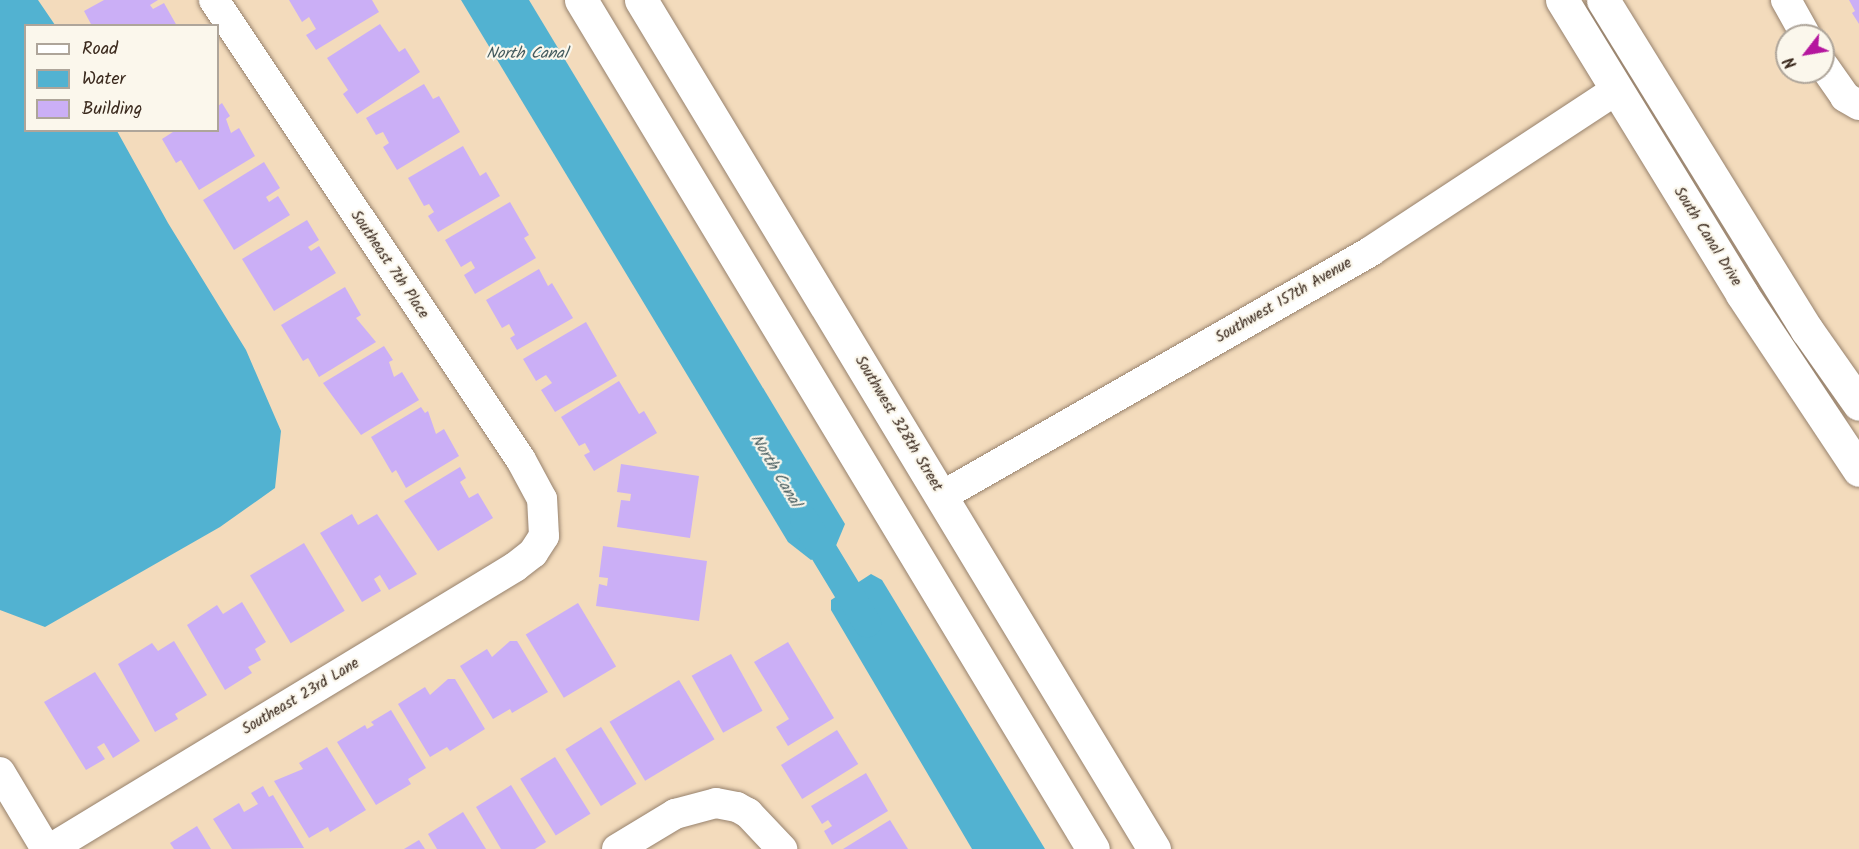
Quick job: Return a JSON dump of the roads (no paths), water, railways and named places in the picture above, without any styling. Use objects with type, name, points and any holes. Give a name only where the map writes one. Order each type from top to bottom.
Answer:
[{"type":"street","name":"Southeast 7th Place","points":[[214,0],[526,468],[545,511],[544,536]]},
{"type":"street","points":[[581,0],[1093,849]]},
{"type":"street","name":"Southwest 328th Street","points":[[641,0],[1154,849]]},
{"type":"street","name":"South Canal Drive","points":[[1562,0],[1742,294],[1859,470]]},
{"type":"street","points":[[1603,0],[1807,330],[1859,404]]},
{"type":"street","points":[[1786,0],[1799,24]]},
{"type":"street","points":[[1835,82],[1845,97],[1859,105]]},
{"type":"street","name":"Southwest 157th Avenue","points":[[942,496],[1371,250],[1616,90]]},
{"type":"street","name":"Southeast 23rd Lane","points":[[48,849],[515,567],[534,553],[544,536]]},
{"type":"street","points":[[0,772],[48,849]]},
{"type":"street","points":[[617,849],[690,808],[716,804],[737,807],[759,822],[782,849]]},
{"type":"water","points":[[0,0],[38,0],[54,24],[24,24],[24,132],[118,132],[168,223],[246,350],[281,431],[275,488],[220,527],[45,627],[0,610]]},
{"type":"water","name":"North Canal","points":[[461,0],[529,0],[845,524],[835,548],[811,560],[788,542]]},
{"type":"water","points":[[871,574],[882,580],[1045,849],[972,849],[831,610],[831,600]]},
{"type":"waterway","name":"North Canal","points":[[804,519],[867,623]]}]
